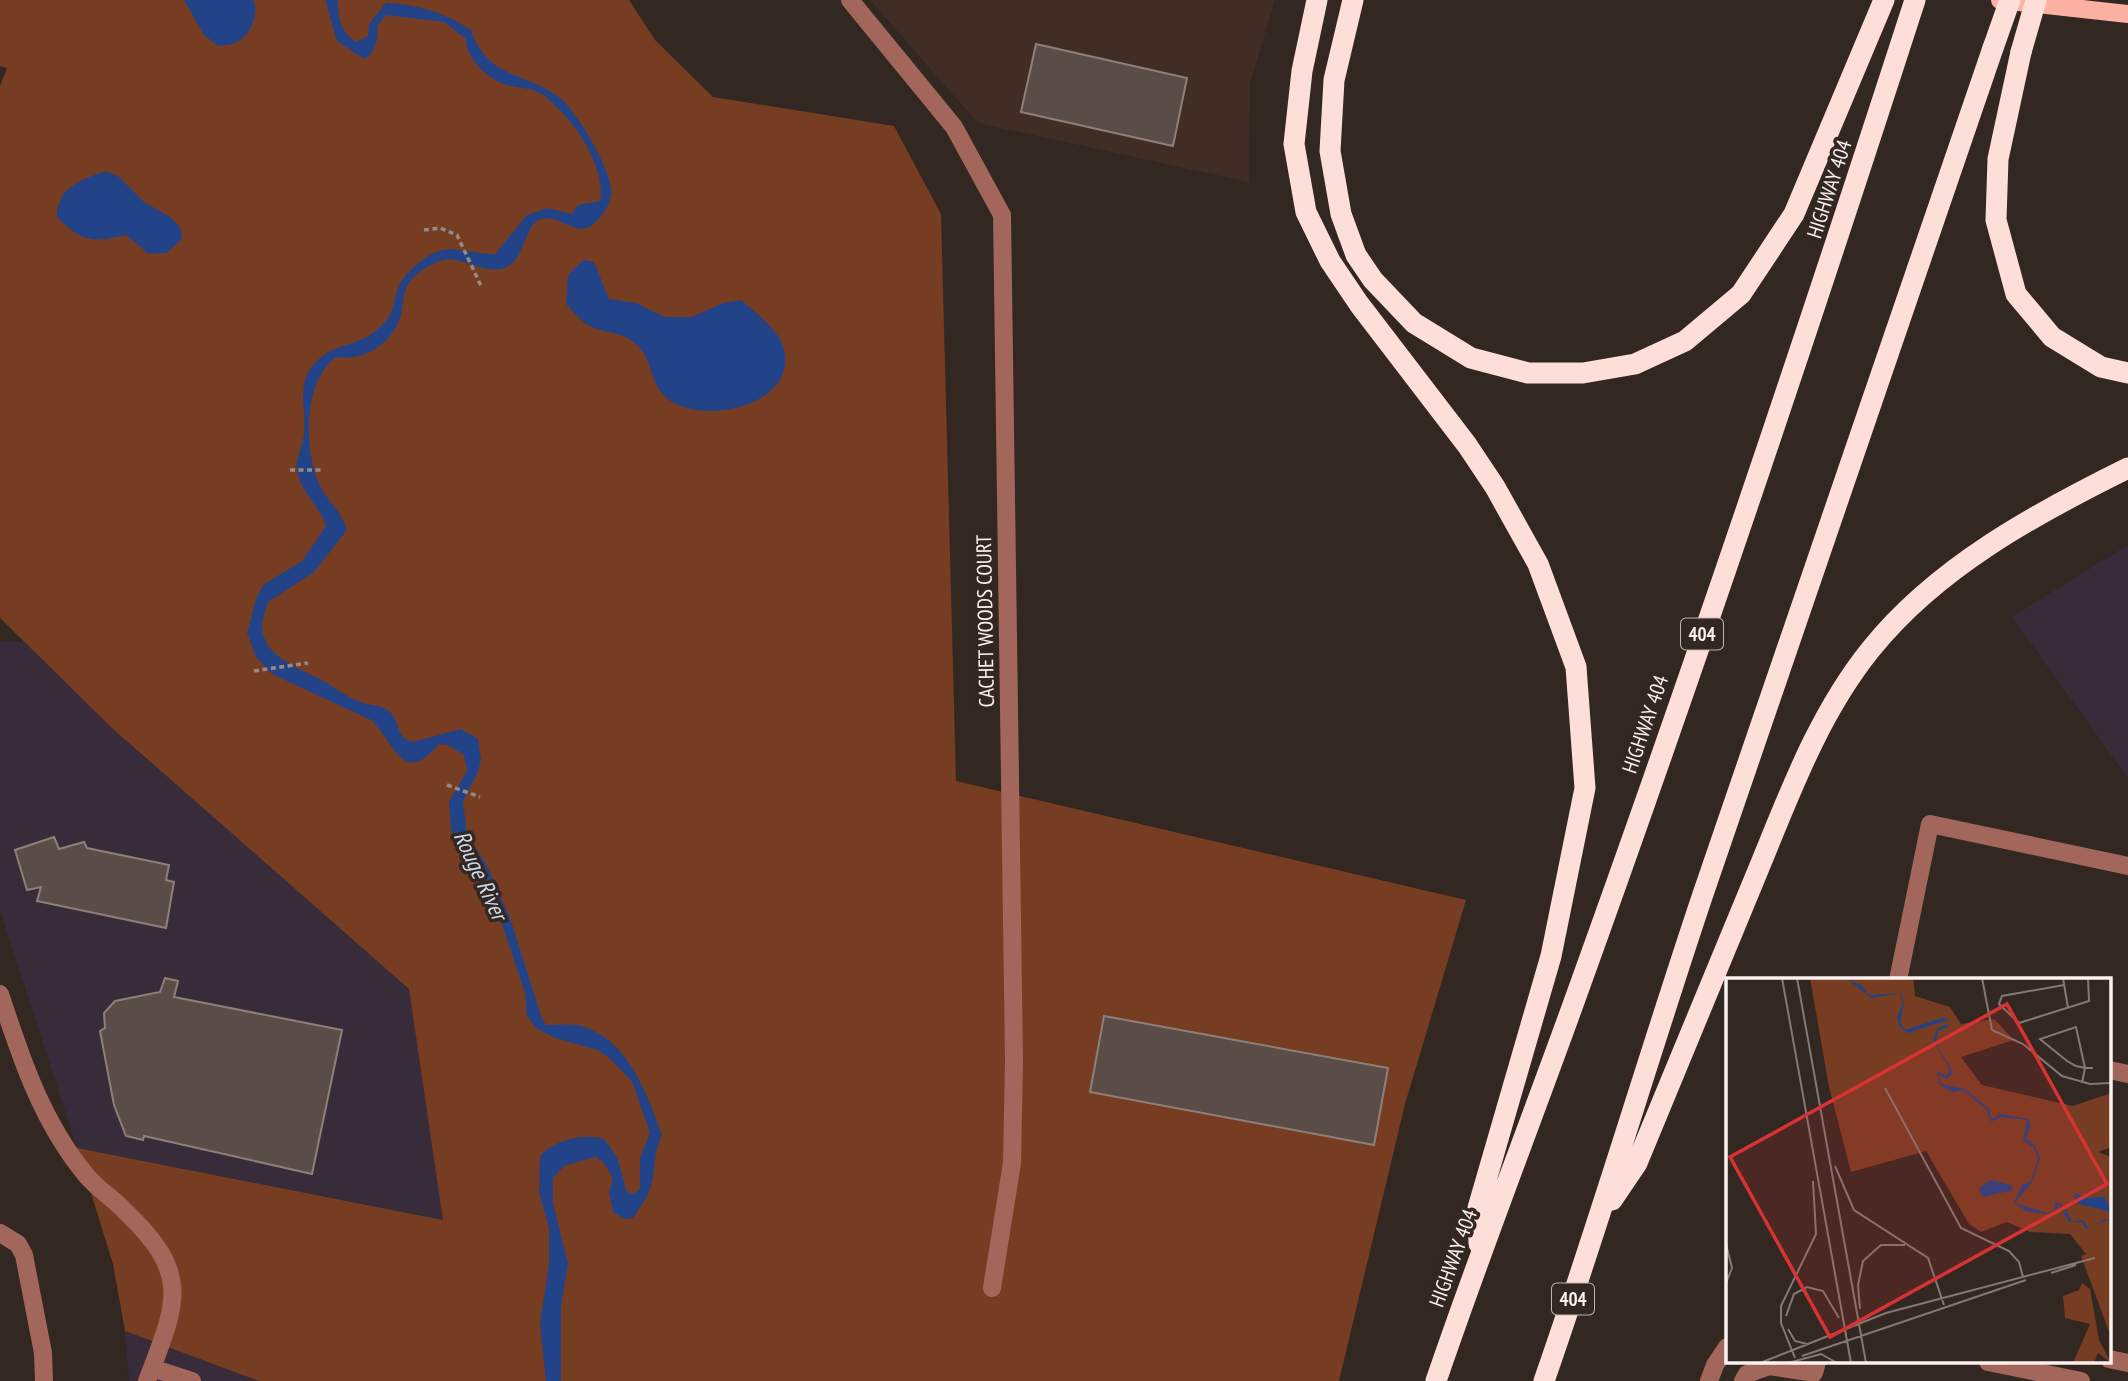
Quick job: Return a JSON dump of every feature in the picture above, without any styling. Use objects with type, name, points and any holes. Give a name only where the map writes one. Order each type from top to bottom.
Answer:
[{"type":"highway","points":[[1317,0],[1302,71],[1294,145],[1306,212],[1331,261],[1359,304],[1467,445],[1495,487],[1538,564],[1576,667],[1585,788],[1550,956],[1478,1208],[1479,1254]]},
{"type":"highway","points":[[1353,0],[1334,80],[1330,151],[1342,214],[1356,255],[1373,280],[1414,323],[1471,358],[1528,373],[1583,373],[1635,365],[1685,341],[1741,294],[1794,215],[1883,3]]},
{"type":"highway","name":"404","points":[[1544,1381],[1601,1216],[1642,1076],[2010,0]]},
{"type":"highway","points":[[2036,0],[2021,52],[1998,159],[1996,220],[2016,294],[2053,337],[2101,368],[2128,373]]},
{"type":"highway","name":"HIGHWAY 404","points":[[1436,1381],[1479,1254],[1579,989],[1838,241],[1913,5]]},
{"type":"highway","points":[[1601,1216],[1637,1163],[1797,775],[1832,704],[1871,649],[1938,582],[1979,552],[2079,492],[2128,468]]},
{"type":"main road","points":[[2000,0],[2128,14]]},
{"type":"street","name":"CACHET WOODS COURT","points":[[850,0],[954,127],[1002,215],[1014,1061],[1012,1163],[992,1288]]},
{"type":"street","points":[[1898,978],[1930,824],[2128,866]]},
{"type":"street","points":[[0,994],[37,1097],[62,1142],[87,1177],[151,1237],[172,1275],[173,1308],[149,1374],[192,1381]]},
{"type":"street","points":[[2110,1070],[2128,1074]]},
{"type":"street","points":[[0,1233],[18,1244],[24,1255],[43,1353],[44,1381]]},
{"type":"street","points":[[1709,1381],[1726,1348]]},
{"type":"street","points":[[2110,1359],[2128,1363]]},
{"type":"street","points":[[1743,1381],[1747,1374],[1769,1366],[1814,1373],[1816,1364]]},
{"type":"street","points":[[1997,1364],[2069,1380]]},
{"type":"path","points":[[424,230],[440,228],[450,232],[466,247],[482,288]]},
{"type":"path","points":[[290,470],[324,470]]},
{"type":"path","points":[[254,671],[309,663]]},
{"type":"path","points":[[447,785],[480,797]]},
{"type":"shaded area","points":[[0,0],[629,0],[655,40],[713,97],[894,126],[941,214],[956,781],[1466,900],[1405,1104],[1339,1381],[259,1381],[125,1331],[113,1264],[77,1148],[443,1220],[409,989],[113,729],[0,618],[0,86],[7,68],[0,66]]},
{"type":"shaded area","points":[[870,0],[1275,0],[1250,83],[1249,182],[978,123]]},
{"type":"shaded area","points":[[2128,545],[2128,778],[2012,617]]},
{"type":"shaded area","points":[[0,642],[24,642],[113,729],[409,989],[444,1220],[77,1148],[0,910]]},
{"type":"shaded area","points":[[125,1331],[259,1381],[129,1381]]},
{"type":"water","points":[[184,0],[253,0],[255,18],[249,31],[240,40],[218,46],[204,35]]},
{"type":"water","name":"Rouge River","points":[[325,0],[338,0],[341,24],[356,42],[368,36],[369,24],[386,3],[431,10],[471,30],[479,46],[498,67],[547,89],[567,105],[599,154],[611,190],[606,210],[591,226],[573,227],[547,218],[535,223],[517,258],[504,268],[487,269],[445,259],[425,268],[408,284],[397,325],[384,342],[367,353],[347,358],[336,357],[325,368],[312,397],[310,448],[320,486],[341,516],[347,530],[314,572],[268,602],[262,626],[267,643],[280,658],[353,699],[390,712],[407,740],[413,742],[461,729],[478,739],[481,759],[478,772],[463,801],[467,834],[486,864],[510,918],[541,1016],[546,1025],[585,1027],[614,1045],[635,1072],[650,1104],[662,1135],[651,1187],[633,1218],[625,1219],[613,1212],[609,1192],[613,1178],[603,1162],[595,1157],[564,1166],[553,1178],[553,1203],[568,1264],[561,1306],[561,1381],[546,1381],[540,1324],[549,1264],[549,1228],[539,1193],[540,1156],[553,1146],[570,1139],[604,1139],[617,1157],[627,1192],[634,1194],[640,1188],[640,1157],[650,1133],[632,1081],[598,1050],[555,1038],[536,1028],[527,1016],[525,993],[500,918],[480,877],[457,849],[451,829],[449,802],[467,771],[464,755],[448,745],[439,744],[426,757],[416,762],[408,762],[400,757],[371,720],[272,674],[256,657],[247,633],[256,599],[263,585],[302,561],[326,526],[302,486],[297,471],[304,434],[303,392],[308,373],[314,364],[336,348],[364,338],[379,328],[392,310],[404,277],[425,258],[449,249],[495,254],[527,215],[548,208],[572,214],[578,205],[600,201],[598,172],[585,142],[554,104],[538,92],[506,85],[489,76],[472,59],[466,39],[444,22],[386,15],[377,27],[377,41],[373,50],[364,59],[337,41]]},
{"type":"water","points":[[106,171],[119,177],[144,202],[170,217],[180,227],[182,239],[167,253],[149,254],[126,235],[104,239],[81,236],[57,217],[61,198],[72,186]]},
{"type":"water","points":[[583,260],[594,262],[609,299],[636,303],[665,317],[692,317],[723,303],[741,300],[768,324],[783,345],[784,371],[776,386],[746,405],[727,410],[689,409],[674,403],[660,390],[647,360],[633,341],[596,329],[580,319],[566,304],[568,275]]},
{"type":"building","points":[[1036,44],[1187,78],[1173,146],[1021,112]]},
{"type":"building","points":[[54,837],[59,849],[84,842],[87,848],[169,865],[166,880],[174,882],[166,928],[37,901],[41,887],[27,890],[15,850]]},
{"type":"building","points":[[165,978],[178,981],[174,997],[342,1030],[312,1174],[144,1136],[143,1140],[126,1136],[114,1105],[100,1031],[105,1028],[104,1013],[115,1001],[160,992]]},
{"type":"building","points":[[1104,1016],[1388,1068],[1374,1145],[1090,1092]]}]
